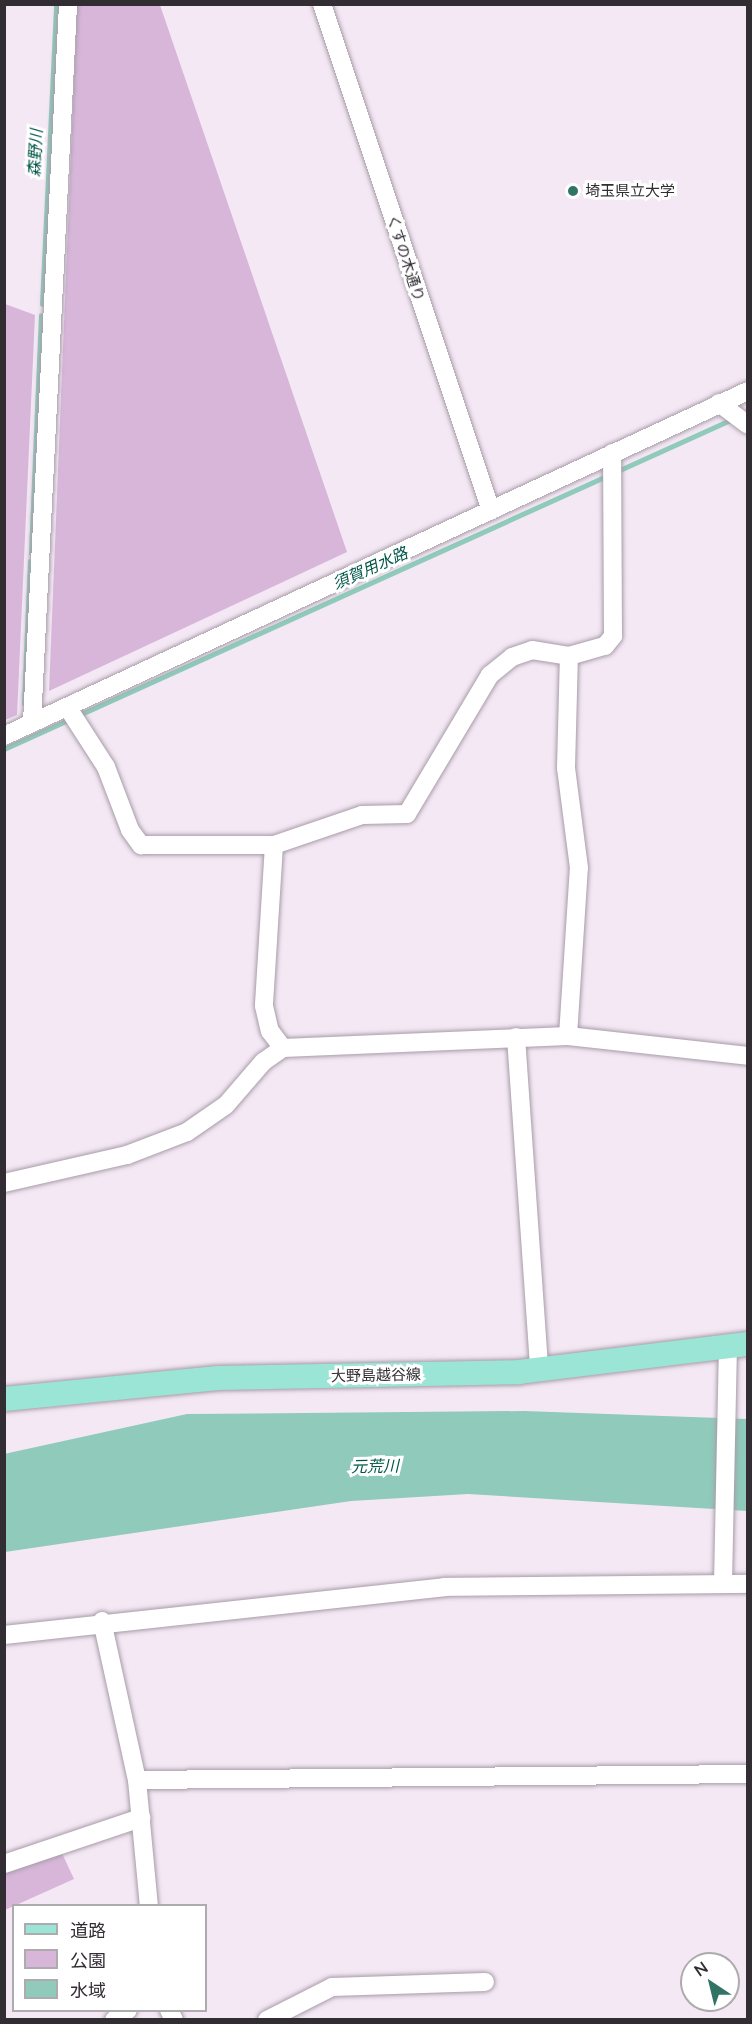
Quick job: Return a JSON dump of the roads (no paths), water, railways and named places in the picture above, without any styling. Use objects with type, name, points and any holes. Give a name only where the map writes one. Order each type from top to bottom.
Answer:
[{"type":"main road","name":"大野島越谷線","points":[[4,1399],[218,1378],[539,1369],[738,1345]]},
{"type":"street","points":[[32,723],[68,4]]},
{"type":"street","name":"くすの木通り","points":[[322,4],[491,511]]},
{"type":"street","points":[[4,736],[747,391]]},
{"type":"street","points":[[718,403],[747,425]]},
{"type":"street","points":[[68,708],[106,767],[129,830],[141,845],[274,845],[362,815],[407,813],[490,675],[512,657],[532,650],[569,656],[605,646],[613,636],[612,453]]},
{"type":"street","points":[[568,1036],[579,867],[566,768],[569,656]]},
{"type":"street","points":[[274,845],[264,1006],[270,1032],[283,1048]]},
{"type":"street","points":[[4,1183],[127,1155],[187,1132],[226,1105],[263,1062],[283,1048],[568,1036],[747,1056]]},
{"type":"street","points":[[516,1037],[539,1369]]},
{"type":"street","points":[[723,1583],[721,1547],[728,1393],[738,1345]]},
{"type":"street","points":[[4,1635],[102,1621],[444,1587],[747,1584]]},
{"type":"street","points":[[102,1621],[137,1780],[149,1904]]},
{"type":"street","points":[[137,1780],[747,1774]]},
{"type":"street","points":[[4,1864],[141,1818]]},
{"type":"street","points":[[267,2019],[332,1987],[485,1982]]},
{"type":"water","name":"元荒川","points":[[524,1411],[747,1419],[747,1511],[468,1494],[351,1501],[5,1552],[4,1454],[187,1414]]},
{"type":"waterway","name":"森野川","points":[[42,304],[56,4]]},
{"type":"waterway","name":"森野川","points":[[31,553],[41,315]]},
{"type":"waterway","name":"須賀用水路","points":[[4,749],[732,419]]},
{"type":"waterway","name":"森野川","points":[[24,703],[30,561]]},
{"type":"place","name":"埼玉県立大学","points":[[573,191]]}]
